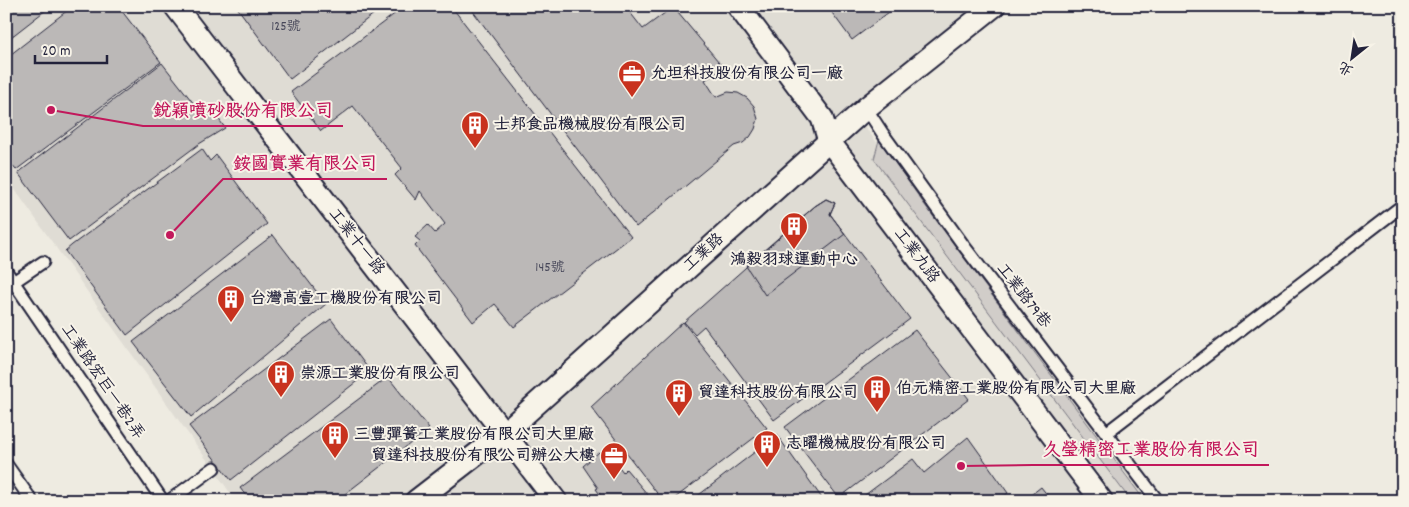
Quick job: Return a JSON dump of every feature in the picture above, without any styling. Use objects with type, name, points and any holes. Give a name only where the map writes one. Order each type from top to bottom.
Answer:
[{"type":"street","name":"工業十一路","points":[[175,6],[556,501]]},
{"type":"street","name":"工業九路","points":[[738,6],[822,118],[829,141],[1102,501]]},
{"type":"street","name":"工業路","points":[[416,501],[504,433],[866,108],[994,6]]},
{"type":"lane","name":"工業路79巷","points":[[866,108],[964,246],[1069,381],[1158,501]]},
{"type":"lane","points":[[1106,433],[1403,205]]},
{"type":"lane","points":[[10,284],[43,262]]},
{"type":"lane","name":"工業路宏巨一巷2弄","points":[[6,270],[10,284],[163,501]]},
{"type":"lane","points":[[6,464],[32,501]]},
{"type":"lane","points":[[169,501],[214,468]]},
{"type":"shaded area","points":[[6,6],[998,6],[855,114],[1151,501],[236,501],[6,177]]},
{"type":"shaded area","points":[[879,140],[924,204],[1145,501],[1131,501],[874,159]]},
{"type":"building","points":[[6,6],[51,6],[6,41]]},
{"type":"building","points":[[73,6],[118,6],[161,62],[16,170],[6,158],[6,58]]},
{"type":"building","points":[[236,6],[384,6],[290,79]]},
{"type":"building","name":"士邦食品機械股份有限公司","points":[[405,6],[451,6],[631,237],[514,327],[495,304],[473,322],[415,246],[420,241],[415,237],[428,225],[435,233],[445,224],[420,191],[416,200],[395,175],[402,168],[353,106],[321,131],[291,92]]},
{"type":"building","points":[[469,6],[625,6],[643,29],[673,7],[724,68],[705,80],[716,97],[728,92],[738,93],[747,98],[754,106],[758,119],[755,129],[743,143],[734,146],[636,227]]},
{"type":"building","points":[[827,6],[897,6],[852,40]]},
{"type":"building","points":[[162,63],[202,114],[211,108],[225,128],[199,144],[69,241],[18,173]]},
{"type":"building","points":[[202,149],[210,161],[216,155],[267,224],[127,335],[65,251]]},
{"type":"building","points":[[826,199],[835,203],[830,214],[910,319],[774,420],[704,326],[695,334],[684,322],[815,206]]},
{"type":"building","name":"鴻毅羽球運動中心","points":[[826,199],[835,203],[830,214],[845,234],[765,295],[746,266],[815,206]]},
{"type":"building","name":"台灣高壹工機股份有限公司","points":[[273,235],[326,304],[191,417],[133,342]]},
{"type":"building","name":"崇源工業股份有限公司","points":[[331,319],[370,371],[231,480],[189,426]]},
{"type":"building","name":"貿達科技股份有限公司","points":[[683,322],[767,428],[671,501],[663,501],[591,407]]},
{"type":"building","name":"伯元精密工業股份有限公司大里廠","points":[[915,330],[969,399],[839,498],[785,427]]},
{"type":"building","name":"三豐彈簧工業股份有限公司大里廠","points":[[388,377],[429,429],[336,501],[250,501],[240,488]]},
{"type":"building","name":"志曜機械股份有限公司","points":[[777,435],[824,501],[691,501]]},
{"type":"building","points":[[968,437],[1008,493],[998,501],[857,501],[913,459],[924,473]]},
{"type":"building","name":"貿達科技股份有限公司辦公大樓","points":[[599,452],[609,463],[613,459],[623,472],[626,469],[653,501],[605,501],[583,466]]},
{"type":"building","points":[[1041,487],[1052,501],[1023,501]]},
{"type":"place","name":"允坦科技股份有限公司一廠","points":[[632,98]]},
{"type":"place","name":"銳穎噴砂股份有限公司","points":[[51,110]]},
{"type":"place","name":"士邦食品機械股份有限公司","points":[[475,149]]},
{"type":"place","name":"銨國實業有限公司","points":[[170,235]]},
{"type":"place","name":"鴻毅羽球運動中心","points":[[794,250]]},
{"type":"place","name":"台灣高壹工機股份有限公司","points":[[231,323]]},
{"type":"place","name":"崇源工業股份有限公司","points":[[281,398]]},
{"type":"place","name":"伯元精密工業股份有限公司大里廠","points":[[877,413]]},
{"type":"place","name":"貿達科技股份有限公司","points":[[679,417]]},
{"type":"place","name":"三豐彈簧工業股份有限公司大里廠","points":[[335,459]]},
{"type":"place","name":"久瑩精密工業股份有限公司","points":[[961,466]]},
{"type":"place","name":"志曜機械股份有限公司","points":[[767,468]]},
{"type":"place","name":"貿達科技股份有限公司辦公大樓","points":[[614,480]]}]
